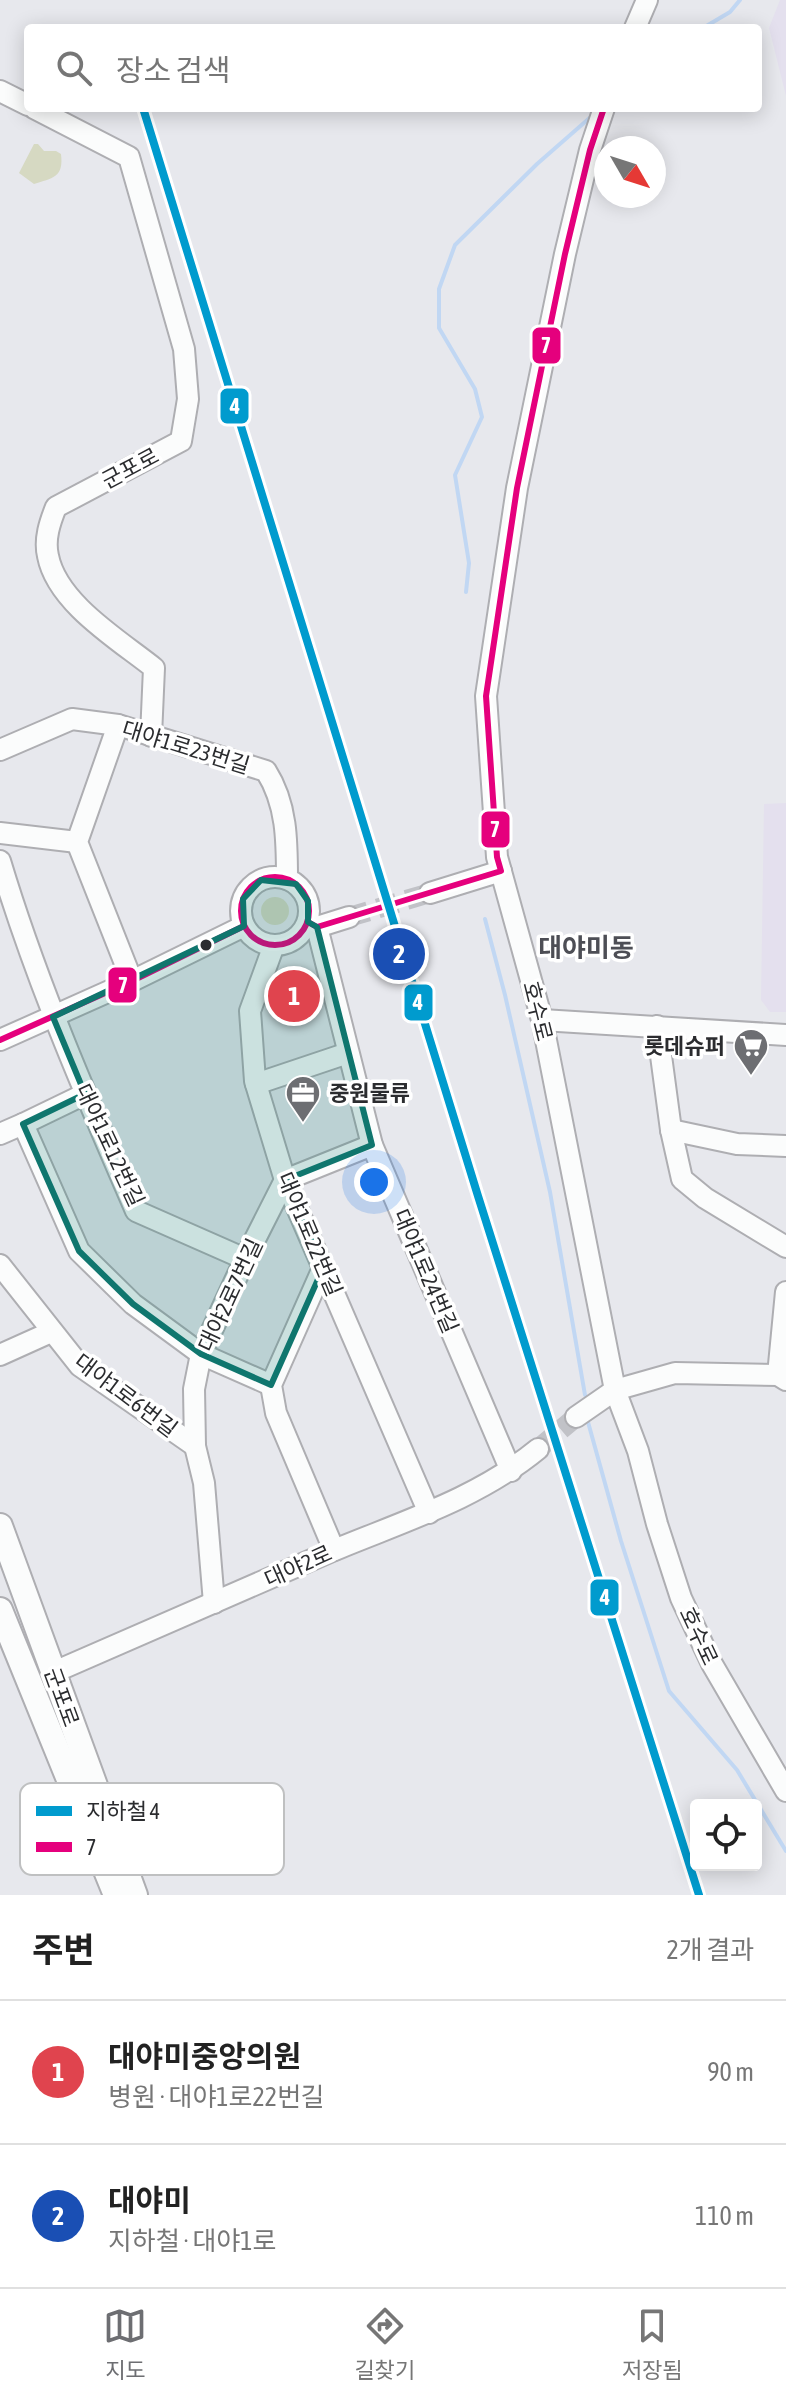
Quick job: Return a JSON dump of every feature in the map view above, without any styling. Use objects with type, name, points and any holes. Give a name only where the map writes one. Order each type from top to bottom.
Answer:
[{"type":"main road","name":"군포로","points":[[0,1526],[93,1783]]},
{"type":"main road","name":"군포로","points":[[0,1610],[70,1783]]},
{"type":"main road","name":"군포로","points":[[58,1753],[65,1783]]},
{"type":"main road","name":"군포로","points":[[92,1875],[101,1895]]},
{"type":"main road","name":"군포로","points":[[108,1875],[116,1895]]},
{"type":"main road","name":"군포로","points":[[128,1875],[135,1895]]},
{"type":"main road","name":"군포로","points":[[130,1875],[145,1895]]},
{"type":"street","points":[[637,24],[647,0]]},
{"type":"street","points":[[0,91],[24,103]]},
{"type":"street","name":"군포로","points":[[42,112],[129,157],[184,349],[188,399],[181,441],[56,507],[48,527],[47,555],[56,580],[79,608],[154,668],[151,736]]},
{"type":"street","name":"호수로","points":[[603,112],[590,150],[517,488],[486,696],[497,857],[542,1020],[615,1390],[638,1451],[681,1598],[712,1664],[786,1791]]},
{"type":"street","name":"대야1로23번길","points":[[0,750],[72,719],[118,725],[266,771],[275,785],[287,832],[287,879]]},
{"type":"street","points":[[118,725],[77,842],[132,981]]},
{"type":"street","points":[[0,833],[77,842]]},
{"type":"street","name":"대야1로12번길","points":[[0,861],[53,1017],[136,1211],[245,1259]]},
{"type":"street","points":[[430,893],[501,871]]},
{"type":"street","points":[[312,924],[303,892],[287,879],[274,877],[261,880],[250,888],[243,899],[241,913],[244,926],[256,940],[274,945],[295,939],[312,924],[349,917]]},
{"type":"street","name":"대야1로24번길","points":[[312,924],[372,1145],[511,1471]]},
{"type":"street","points":[[0,1040],[132,981],[244,926]]},
{"type":"street","name":"대야1로22번길","points":[[274,945],[250,1011],[256,1084],[285,1180],[429,1513]]},
{"type":"street","points":[[542,1020],[786,1035]]},
{"type":"street","points":[[657,1026],[671,1130],[682,1179],[705,1198],[786,1247]]},
{"type":"street","points":[[256,1084],[348,1053]]},
{"type":"street","points":[[0,1134],[85,1094]]},
{"type":"street","points":[[23,1124],[79,1251],[133,1304],[201,1354],[271,1385]]},
{"type":"street","points":[[671,1130],[737,1144],[786,1146]]},
{"type":"street","points":[[285,1180],[372,1145]]},
{"type":"street","name":"대야2로7번길","points":[[214,1603],[204,1483],[195,1446],[194,1389],[201,1354],[285,1180]]},
{"type":"street","name":"대야1로6번길","points":[[0,1265],[80,1366],[195,1446]]},
{"type":"street","points":[[323,1268],[271,1385],[276,1413],[334,1550]]},
{"type":"street","points":[[576,1417],[615,1390],[675,1373],[782,1378],[786,1292]]},
{"type":"street","points":[[0,1355],[51,1332]]},
{"type":"street","name":"대야2로","points":[[52,1673],[334,1550],[429,1513],[511,1471],[538,1449]]},
{"type":"highlighted area","points":[[261,880],[296,884],[308,901],[308,922],[317,927],[372,1145],[285,1180],[323,1268],[271,1385],[201,1354],[133,1304],[79,1251],[23,1124],[85,1094],[53,1017],[244,926],[243,899]]},
{"type":"shaded area","points":[[780,0],[786,0],[786,96],[769,28]]},
{"type":"shaded area","points":[[786,803],[786,1012],[770,1012],[761,1000],[764,804]]},
{"type":"green space","points":[[34,144],[44,151],[61,154],[61,168],[55,176],[34,184],[19,173]]},
{"type":"green space","points":[[275,897],[285,901],[289,911],[285,921],[275,925],[265,921],[261,911],[265,901]]},
{"type":"waterway","points":[[710,24],[730,12],[740,0]]},
{"type":"waterway","points":[[466,592],[469,563],[455,475],[482,417],[475,389],[439,328],[439,289],[455,245],[537,164],[593,115]]},
{"type":"waterway","points":[[485,919],[550,1192],[585,1395]]},
{"type":"waterway","points":[[588,1422],[621,1541],[669,1691],[737,1770],[786,1851]]},
{"type":"tunnel","points":[[349,917],[430,893]]},
{"type":"tunnel","points":[[538,1449],[576,1417]]},
{"type":"metro line","name":"4","points":[[144,112],[478,1196],[699,1895]]},
{"type":"transit line","name":"7","points":[[308,922],[317,927],[501,871],[497,857],[486,696],[517,488],[565,254],[590,150],[603,112]]},
{"type":"transit line","name":"7","points":[[275,877],[299,887],[309,911],[299,935],[275,945],[251,935],[241,911],[251,887],[275,877]]},
{"type":"transit line","name":"7","points":[[0,1040],[132,981],[244,926]]},
{"type":"place","name":"대야미","points":[[399,954]]},
{"type":"place","name":"대야미중앙의원","points":[[294,996]]},
{"type":"place","name":"롯데슈퍼","points":[[751,1077]]},
{"type":"place","name":"중원물류","points":[[303,1124]]},
{"type":"district","name":"대야미동","points":[[586,948]]}]
